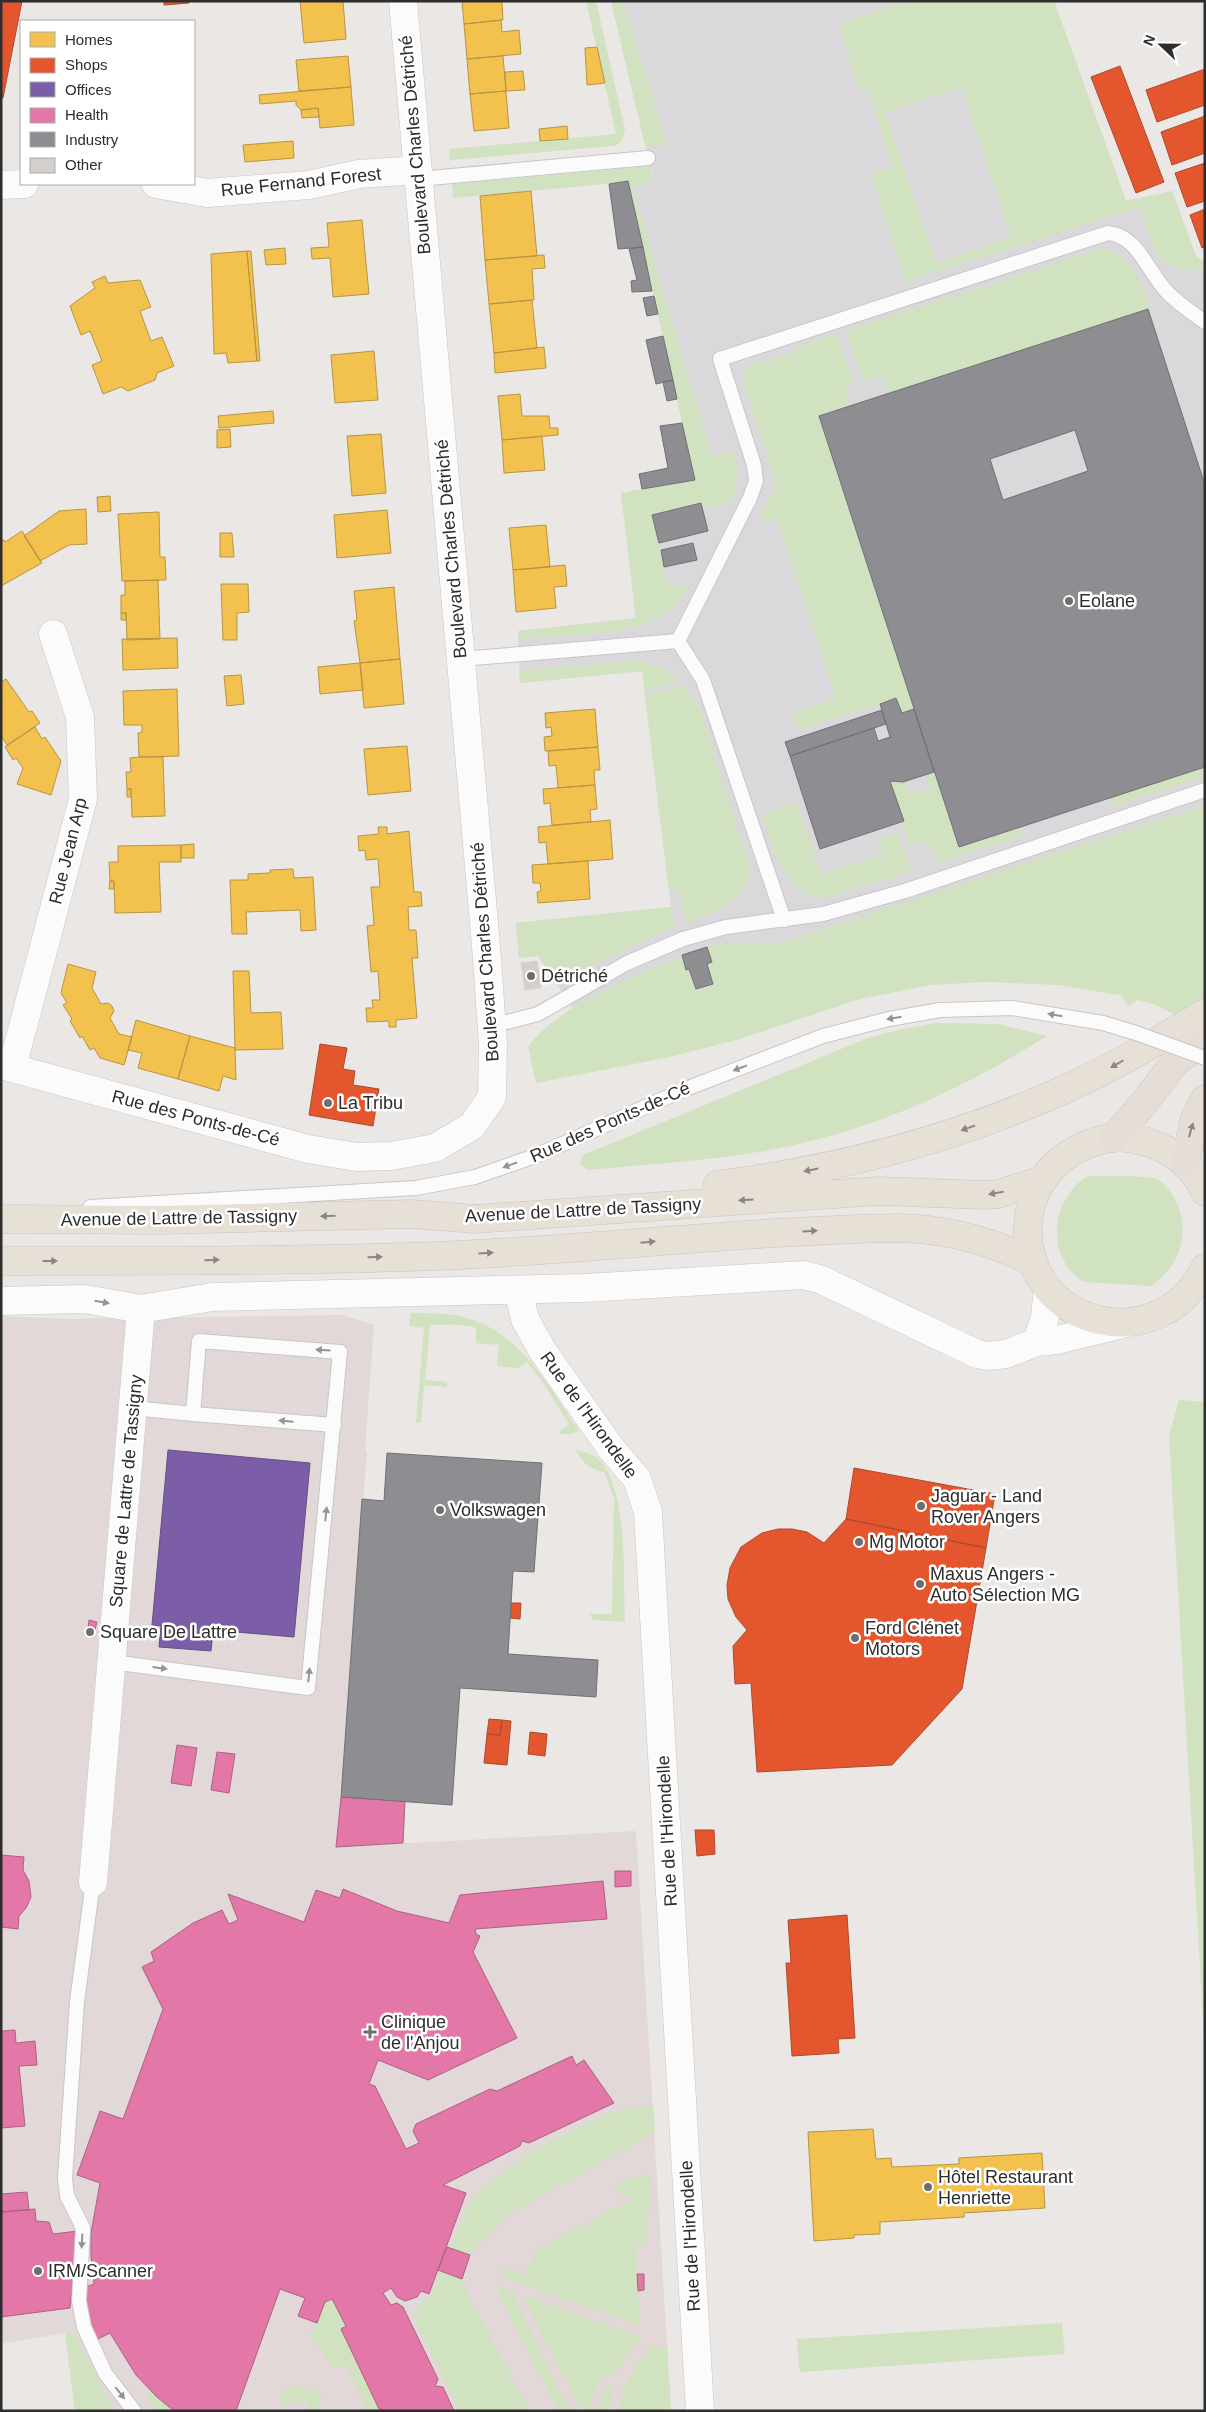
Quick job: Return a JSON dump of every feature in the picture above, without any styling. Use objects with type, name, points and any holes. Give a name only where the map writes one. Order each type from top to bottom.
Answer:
[{"type":"highway","points":[[1113,1138],[1144,1103],[1171,1066],[1205,1040]]},
{"type":"highway","points":[[1185,1164],[1195,1118],[1205,1099]]},
{"type":"main road","points":[[412,1214],[475,1202],[723,1184],[769,1178],[869,1157],[956,1133],[1032,1104],[1108,1069],[1205,1013]]},
{"type":"main road","points":[[1205,1192],[1185,1164],[1167,1150],[1152,1143],[1135,1139],[1113,1138],[1092,1142],[1073,1151],[1056,1164],[1043,1180],[1033,1200],[1028,1221],[1029,1242],[1034,1263],[1048,1289],[1070,1309],[1086,1317],[1122,1324],[1150,1318],[1175,1306],[1189,1294],[1205,1268]]},
{"type":"main road","name":"Avenue de Lattre de Tassigny","points":[[1,1219],[160,1220],[412,1214],[474,1219],[878,1191],[985,1195],[998,1194],[1043,1180]]},
{"type":"main road","points":[[1,1261],[437,1256],[733,1235],[903,1228],[931,1230],[962,1236],[1008,1250],[1034,1263]]},
{"type":"street","name":"Boulevard Charles Détriché","points":[[403,1],[461,659],[491,1026],[494,1068],[492,1097]]},
{"type":"street","name":"Rue Fernand Forest","points":[[162,185],[207,193],[309,185],[359,174],[418,175]]},
{"type":"street","points":[[1,185],[20,184]]},
{"type":"street","name":"Rue Jean Arp","points":[[7,1066],[83,799],[80,718],[53,634]]},
{"type":"street","name":"Rue des Ponts-de-Cé","points":[[7,1066],[308,1149],[357,1156],[391,1156],[435,1148],[472,1126],[492,1097]]},
{"type":"street","points":[[1,1300],[85,1299],[141,1309],[212,1297],[585,1288],[804,1274],[822,1280],[977,1354],[988,1356],[1006,1354],[1037,1342],[1057,1340],[1122,1324]]},
{"type":"street","points":[[1037,1342],[1045,1317],[1048,1289]]},
{"type":"street","name":"Rue de l'Hirondelle","points":[[518,1290],[525,1319],[542,1350],[610,1448],[637,1478],[648,1512],[700,2411]]},
{"type":"street","name":"Square de Lattre de Tassigny","points":[[93,1882],[141,1309]]},
{"type":"lane","points":[[418,175],[648,158]]},
{"type":"lane","points":[[678,640],[750,498],[756,481],[754,465],[720,359],[1108,233],[1118,234],[1133,243],[1155,279],[1168,293],[1205,322]]},
{"type":"lane","points":[[461,659],[678,640]]},
{"type":"lane","points":[[678,640],[703,680],[784,920]]},
{"type":"lane","points":[[491,1026],[538,1014],[627,963],[683,940],[726,927],[823,914],[904,891],[1205,790]]},
{"type":"lane","name":"Rue des Ponts-de-Cé","points":[[1,1213],[416,1188],[474,1177],[538,1156],[683,1090],[823,1036],[889,1019],[940,1010],[1012,1008],[1104,1024],[1136,1033],[1205,1058]]},
{"type":"lane","points":[[112,1662],[308,1688],[340,1352],[199,1340],[193,1414]]},
{"type":"lane","points":[[133,1408],[334,1425]]},
{"type":"lane","points":[[93,1882],[78,1995],[71,2073],[66,2145],[67,2196],[83,2228],[79,2301],[84,2327],[104,2373],[134,2411]]},
{"type":"shaded area","name":"Eolane","points":[[611,1],[1054,1],[1126,201],[1172,191],[1196,256],[1205,263],[1205,923],[713,984],[581,1021],[538,956],[519,958],[516,923],[671,907],[642,671],[520,683],[518,631],[636,618],[621,493],[695,480],[628,181],[652,174]]},
{"type":"shaded area","name":"Clinique de l'Anjou","points":[[343,1315],[374,1325],[365,1450],[367,1451],[336,1847],[636,1831],[671,2411],[75,2411],[65,2333],[1,2344],[1,1316],[65,1319]]},
{"type":"green space","points":[[586,1],[596,1],[625,130],[621,142],[614,146],[450,160],[449,149],[616,134]]},
{"type":"green space","points":[[611,1],[623,1],[667,144],[646,149]]},
{"type":"green space","points":[[910,1],[1054,1],[1126,201],[1172,191],[1196,256],[1205,263],[1205,270],[1181,270],[1158,258],[1139,207],[905,282],[871,174],[893,168],[868,88],[859,91],[839,23]],"holes":[[[961,87],[1011,237],[936,263],[885,112]]]},
{"type":"green space","points":[[650,166],[652,180],[633,188],[712,456],[729,452],[734,454],[738,473],[735,489],[731,502],[702,508],[701,504],[652,515],[666,580],[671,586],[690,587],[676,604],[664,614],[645,624],[610,632],[518,639],[518,631],[636,619],[621,493],[695,480],[628,182],[453,198],[452,184]]},
{"type":"green space","points":[[1105,248],[1123,258],[1135,272],[1150,308],[888,394],[882,375],[863,381],[846,330]]},
{"type":"green space","points":[[837,333],[854,384],[845,387],[851,406],[914,709],[902,713],[896,699],[799,730],[793,712],[836,698],[777,519],[761,524],[762,512],[773,491],[775,479],[744,383],[744,372],[750,365],[795,352],[797,346]]},
{"type":"green space","points":[[640,660],[667,670],[679,681],[645,691],[642,671],[520,683],[519,671]]},
{"type":"green space","points":[[683,685],[698,704],[749,863],[749,877],[739,896],[720,909],[687,923],[678,890],[669,890],[645,696]]},
{"type":"green space","points":[[1205,767],[1205,776],[1111,807],[1109,799]]},
{"type":"green space","points":[[934,772],[959,847],[1020,827],[1023,836],[937,863],[932,846],[921,842],[909,846],[890,781],[904,782],[909,794],[930,788],[926,775]]},
{"type":"green space","points":[[797,803],[821,874],[883,854],[878,838],[898,832],[911,872],[829,897],[813,896],[801,890],[790,881],[782,869],[762,815]]},
{"type":"green space","points":[[1205,805],[1205,1003],[1185,1019],[1153,1004],[1137,1000],[1129,1006],[1120,995],[1059,985],[987,982],[930,985],[860,999],[740,1039],[665,1058],[536,1083],[528,1047],[541,1032],[558,1018],[577,1005],[621,982],[682,957],[696,988],[713,984],[707,964],[707,947],[733,943],[779,943]]},
{"type":"green space","points":[[671,907],[675,926],[555,982],[538,956],[519,958],[516,923]]},
{"type":"green space","points":[[936,1023],[997,1024],[1047,1036],[982,1074],[917,1105],[883,1119],[812,1141],[752,1153],[681,1162],[587,1170],[580,1164],[583,1155],[868,1038]]},
{"type":"green space","points":[[1088,1176],[1124,1176],[1157,1179],[1166,1186],[1173,1196],[1182,1220],[1183,1233],[1181,1245],[1177,1257],[1170,1268],[1162,1278],[1151,1286],[1083,1282],[1071,1271],[1062,1258],[1057,1228],[1060,1213],[1066,1199],[1075,1186]]},
{"type":"green space","points":[[411,1313],[453,1315],[475,1321],[495,1330],[527,1358],[579,1431],[572,1434],[560,1434],[558,1432],[569,1424],[542,1381],[527,1362],[519,1368],[497,1366],[499,1345],[476,1343],[476,1328],[459,1325],[430,1325],[425,1380],[447,1382],[447,1387],[424,1385],[421,1423],[416,1423],[424,1328],[409,1326]]},
{"type":"green space","points":[[1179,1400],[1205,1402],[1205,2054],[1169,1436]]},
{"type":"green space","points":[[578,1450],[596,1457],[607,1470],[614,1488],[622,1534],[625,1622],[593,1620],[590,1614],[612,1614],[614,1498],[604,1472],[595,1470],[588,1465],[576,1451]]},
{"type":"green space","points":[[653,2105],[655,2131],[650,2135],[507,2215],[470,2255],[450,2248],[463,2218],[475,2197],[491,2180],[506,2169],[524,2157],[600,2117],[615,2112]]},
{"type":"green space","points":[[643,2175],[651,2176],[646,2244],[636,2245],[640,2326],[509,2279],[501,2274],[504,2266],[524,2276],[538,2248],[632,2199],[614,2189],[629,2179]]},
{"type":"green space","points":[[440,2272],[462,2279],[471,2301],[530,2411],[459,2411],[413,2317],[422,2301],[430,2298]]},
{"type":"green space","points":[[501,2286],[514,2292],[519,2307],[557,2386],[573,2411],[559,2411],[511,2319],[498,2290]]},
{"type":"green space","points":[[524,2295],[641,2337],[625,2358],[615,2376],[603,2378],[597,2386],[589,2409],[580,2407],[538,2327]]},
{"type":"green space","points":[[332,2299],[346,2326],[341,2329],[379,2408],[386,2411],[368,2411],[345,2364],[333,2369],[311,2335],[325,2302]]},
{"type":"green space","points":[[1062,2323],[1065,2354],[800,2372],[799,2368],[797,2339]]},
{"type":"green space","points":[[65,2333],[74,2333],[114,2411],[75,2411]]},
{"type":"green space","points":[[649,2347],[667,2347],[671,2411],[618,2411],[624,2386]]},
{"type":"green space","points":[[299,2386],[319,2392],[322,2399],[316,2411],[305,2411],[309,2400],[281,2405],[284,2394],[292,2388]]},
{"type":"green space","points":[[605,2386],[613,2387],[608,2411],[597,2411]]},
{"type":"green space","points":[[149,2389],[174,2411],[159,2411],[146,2398]]},
{"type":"building: Homes","points":[[300,1],[343,1],[346,39],[304,43]]},
{"type":"building: Homes","points":[[462,1],[502,1],[503,20],[464,24]]},
{"type":"building: Homes","points":[[501,20],[502,32],[519,30],[521,54],[467,59],[464,24]]},
{"type":"building: Homes","points":[[597,47],[605,83],[587,85],[585,48]]},
{"type":"building: Homes","points":[[348,56],[351,87],[299,91],[296,60]]},
{"type":"building: Homes","points":[[503,56],[506,91],[470,94],[467,59]]},
{"type":"building: Homes","points":[[523,71],[525,90],[506,91],[505,72]]},
{"type":"building: Homes","points":[[351,87],[354,125],[320,128],[318,108],[301,110],[296,105],[296,101],[260,104],[259,95]]},
{"type":"building: Homes","points":[[506,91],[509,128],[474,131],[470,94]]},
{"type":"building: Homes","points":[[318,108],[319,117],[302,118],[301,110]]},
{"type":"building: Homes","points":[[567,126],[568,139],[540,141],[539,129]]},
{"type":"building: Homes","points":[[293,141],[294,158],[245,162],[243,145]]},
{"type":"building: Homes","points":[[531,191],[537,256],[485,260],[480,196]]},
{"type":"building: Homes","points":[[362,220],[369,294],[333,297],[330,258],[312,259],[311,248],[329,247],[327,223]]},
{"type":"building: Homes","points":[[285,248],[286,264],[266,265],[264,250]]},
{"type":"building: Homes","points":[[247,251],[257,361],[228,363],[226,353],[214,354],[211,254]]},
{"type":"building: Homes","points":[[247,251],[251,251],[260,361],[257,361]]},
{"type":"building: Homes","points":[[544,255],[545,268],[532,269],[534,300],[489,304],[485,260]]},
{"type":"building: Homes","points":[[105,276],[108,283],[140,280],[151,307],[140,311],[151,341],[162,337],[174,366],[157,373],[155,380],[128,391],[121,387],[103,394],[92,365],[102,361],[90,331],[81,335],[70,306],[95,288],[92,282]]},
{"type":"building: Homes","points":[[532,300],[537,348],[494,353],[489,304]]},
{"type":"building: Homes","points":[[544,347],[546,368],[495,373],[494,353]]},
{"type":"building: Homes","points":[[374,351],[378,400],[335,403],[331,355]]},
{"type":"building: Homes","points":[[520,394],[522,416],[549,416],[550,428],[558,428],[558,435],[502,440],[498,396]]},
{"type":"building: Homes","points":[[273,411],[274,423],[219,428],[218,416]]},
{"type":"building: Homes","points":[[230,429],[231,447],[217,448],[217,430]]},
{"type":"building: Homes","points":[[381,434],[386,493],[352,496],[347,436]]},
{"type":"building: Homes","points":[[542,436],[545,470],[504,473],[502,440]]},
{"type":"building: Homes","points":[[110,496],[111,511],[98,512],[97,497]]},
{"type":"building: Homes","points":[[86,509],[87,544],[69,545],[40,561],[24,536],[59,511]]},
{"type":"building: Homes","points":[[387,510],[391,553],[337,558],[334,515]]},
{"type":"building: Homes","points":[[159,512],[160,557],[165,557],[166,580],[122,581],[118,514]]},
{"type":"building: Homes","points":[[546,525],[550,567],[513,570],[509,528]]},
{"type":"building: Homes","points":[[22,531],[42,563],[1,586],[1,541],[4,540],[5,542]]},
{"type":"building: Homes","points":[[220,533],[232,533],[234,557],[220,557]]},
{"type":"building: Homes","points":[[565,565],[567,586],[554,587],[556,608],[516,612],[513,570]]},
{"type":"building: Homes","points":[[158,580],[160,639],[127,640],[126,613],[121,613],[121,595],[125,595],[125,581]]},
{"type":"building: Homes","points":[[221,584],[248,584],[249,612],[237,613],[237,640],[223,640]]},
{"type":"building: Homes","points":[[394,587],[400,659],[360,663],[354,621],[357,620],[354,591]]},
{"type":"building: Homes","points":[[121,613],[126,613],[126,620],[121,620]]},
{"type":"building: Homes","points":[[177,638],[178,668],[123,670],[122,639]]},
{"type":"building: Homes","points":[[400,659],[404,704],[364,708],[360,663]]},
{"type":"building: Homes","points":[[360,663],[363,690],[320,694],[318,667]]},
{"type":"building: Homes","points":[[241,675],[244,704],[227,706],[224,676]]},
{"type":"building: Homes","points":[[6,679],[29,712],[32,711],[40,723],[7,745],[1,736],[1,682]]},
{"type":"building: Homes","points":[[177,689],[179,756],[139,757],[138,733],[142,732],[142,725],[124,725],[123,691]]},
{"type":"building: Homes","points":[[595,709],[598,747],[545,751],[544,737],[552,736],[551,727],[546,728],[545,713]]},
{"type":"building: Homes","points":[[35,727],[42,739],[45,737],[61,761],[51,795],[17,784],[23,768],[16,758],[13,760],[5,747]]},
{"type":"building: Homes","points":[[407,746],[411,791],[368,795],[364,749]]},
{"type":"building: Homes","points":[[598,747],[600,770],[594,770],[595,785],[558,788],[556,765],[549,766],[548,751]]},
{"type":"building: Homes","points":[[163,757],[165,816],[132,817],[131,789],[127,789],[126,772],[131,772],[130,758]]},
{"type":"building: Homes","points":[[595,785],[597,809],[590,810],[591,822],[552,825],[550,803],[544,804],[543,789]]},
{"type":"building: Homes","points":[[127,789],[131,789],[131,797],[127,797]]},
{"type":"building: Homes","points":[[610,820],[613,859],[548,864],[546,842],[539,843],[538,827]]},
{"type":"building: Homes","points":[[378,827],[387,827],[387,834],[409,831],[414,892],[421,892],[422,906],[408,907],[409,930],[416,930],[418,958],[412,958],[417,1018],[396,1020],[396,1027],[389,1027],[389,1021],[367,1022],[366,1008],[373,1008],[372,1000],[380,1000],[378,971],[371,972],[367,926],[374,925],[371,887],[380,887],[378,859],[366,860],[365,850],[359,851],[358,836],[379,834]]},
{"type":"building: Homes","points":[[194,844],[194,858],[181,858],[181,845]]},
{"type":"building: Homes","points":[[181,845],[181,862],[159,862],[161,912],[115,913],[114,881],[110,881],[109,862],[118,862],[118,846]]},
{"type":"building: Homes","points":[[588,861],[590,899],[538,903],[537,892],[541,891],[540,883],[533,883],[532,865]]},
{"type":"building: Homes","points":[[293,869],[294,878],[313,877],[316,930],[301,931],[300,910],[246,912],[247,934],[232,934],[230,880],[248,880],[248,874],[270,873],[270,870]]},
{"type":"building: Homes","points":[[110,881],[114,881],[114,889],[109,889]]},
{"type":"building: Homes","points":[[68,964],[96,972],[92,988],[101,1004],[108,1003],[112,1006],[114,1011],[110,1018],[119,1034],[132,1037],[124,1065],[100,1058],[94,1048],[90,1050],[70,1021],[72,1019],[63,1005],[67,1003],[61,993]]},
{"type":"building: Homes","points":[[233,971],[249,971],[251,1013],[281,1012],[283,1049],[235,1050]]},
{"type":"building: Homes","points":[[136,1020],[190,1036],[178,1079],[138,1068],[142,1053],[128,1050]]},
{"type":"building: Homes","points":[[190,1036],[235,1048],[236,1080],[223,1076],[219,1091],[178,1079]]},
{"type":"building: Homes","name":"Hôtel Restaurant Henriette","points":[[873,2129],[876,2159],[891,2158],[892,2167],[959,2164],[959,2158],[1042,2153],[1045,2208],[964,2213],[964,2217],[880,2222],[880,2234],[854,2235],[854,2238],[814,2241],[808,2132]]},
{"type":"building: Shops","points":[[1,1],[22,1],[3,98],[1,98]]},
{"type":"building: Shops","points":[[164,1],[189,1],[189,3],[164,5]]},
{"type":"building: Shops","points":[[1120,66],[1164,182],[1136,193],[1091,77]]},
{"type":"building: Shops","points":[[1205,69],[1205,105],[1157,122],[1146,90]]},
{"type":"building: Shops","points":[[1205,116],[1205,153],[1172,165],[1161,132]]},
{"type":"building: Shops","points":[[1205,163],[1205,201],[1187,207],[1175,173]]},
{"type":"building: Shops","points":[[1205,209],[1205,247],[1202,248],[1190,215]]},
{"type":"building: Shops","points":[[320,1044],[347,1048],[343,1069],[355,1071],[353,1085],[379,1089],[373,1126],[309,1115]]},
{"type":"building: Shops","name":"Jaguar - Land Rover Angers","points":[[854,1468],[995,1494],[986,1548],[846,1519]]},
{"type":"building: Shops","name":"Ford Clénet Motors","points":[[846,1519],[986,1548],[962,1689],[892,1765],[757,1772],[751,1683],[735,1684],[733,1646],[747,1630],[736,1617],[728,1599],[727,1585],[730,1568],[741,1547],[762,1533],[778,1529],[792,1529],[807,1532],[824,1543]]},
{"type":"building: Shops","points":[[511,1603],[521,1603],[520,1619],[510,1618]]},
{"type":"building: Shops","points":[[489,1719],[502,1720],[500,1735],[487,1734]]},
{"type":"building: Shops","points":[[502,1720],[511,1721],[507,1765],[484,1763],[487,1734],[500,1735]]},
{"type":"building: Shops","points":[[530,1732],[547,1734],[545,1756],[528,1754]]},
{"type":"building: Shops","points":[[695,1830],[714,1830],[715,1854],[697,1856]]},
{"type":"building: Shops","points":[[847,1915],[855,2038],[838,2039],[839,2053],[792,2056],[786,1963],[791,1963],[788,1920]]},
{"type":"building: Offices","points":[[168,1450],[310,1463],[294,1637],[213,1630],[211,1651],[159,1647],[161,1626],[152,1625]]},
{"type":"building: Health","name":"Square De Lattre","points":[[89,1620],[97,1622],[93,1637],[87,1636]]},
{"type":"building: Health","points":[[177,1745],[197,1748],[191,1786],[171,1783]]},
{"type":"building: Health","points":[[217,1752],[235,1754],[229,1793],[211,1790]]},
{"type":"building: Health","points":[[341,1797],[405,1801],[403,1843],[336,1847]]},
{"type":"building: Health","points":[[1,1855],[24,1857],[23,1870],[29,1881],[31,1897],[26,1908],[19,1916],[18,1929],[1,1927]]},
{"type":"building: Health","points":[[615,1871],[631,1871],[631,1886],[615,1887]]},
{"type":"building: Health","points":[[603,1881],[607,1919],[475,1929],[476,1934],[480,1936],[473,1952],[517,2038],[428,2080],[378,2060],[369,2084],[375,2086],[406,2149],[419,2143],[413,2131],[416,2124],[490,2089],[497,2091],[572,2056],[576,2065],[584,2060],[614,2103],[529,2143],[522,2141],[520,2146],[443,2185],[466,2193],[429,2294],[421,2291],[417,2297],[405,2301],[397,2297],[391,2288],[383,2293],[391,2305],[397,2303],[403,2307],[438,2379],[435,2386],[443,2387],[454,2411],[386,2411],[379,2409],[341,2329],[346,2326],[332,2299],[325,2302],[317,2323],[298,2316],[305,2298],[280,2289],[236,2411],[174,2411],[157,2397],[136,2375],[110,2333],[94,2341],[84,2308],[86,2287],[94,2284],[91,2233],[100,2183],[77,2175],[100,2111],[123,2119],[163,2009],[142,1967],[154,1961],[151,1952],[193,1923],[222,1910],[229,1924],[238,1920],[228,1894],[304,1922],[316,1890],[340,1898],[343,1889],[397,1911],[449,1923],[460,1895]]},
{"type":"building: Health","points":[[15,2030],[16,2043],[35,2041],[37,2065],[19,2066],[25,2126],[1,2128],[1,2031]]},
{"type":"building: Health","points":[[27,2192],[29,2210],[2,2212],[1,2194]]},
{"type":"building: Health","name":"IRM/Scanner","points":[[35,2209],[36,2221],[49,2222],[53,2234],[78,2231],[70,2308],[1,2317],[1,2212]]},
{"type":"building: Health","points":[[447,2247],[470,2255],[462,2279],[438,2270]]},
{"type":"building: Health","points":[[637,2274],[644,2274],[644,2290],[638,2291]]},
{"type":"building: Industry","points":[[628,181],[643,247],[618,249],[609,184]]},
{"type":"building: Industry","points":[[643,247],[652,291],[632,292],[631,281],[637,280],[629,249]]},
{"type":"building: Industry","points":[[654,296],[658,314],[647,316],[643,298]]},
{"type":"building: Industry","points":[[1148,309],[1205,485],[1205,767],[959,847],[819,416]],"holes":[[[1075,430],[1088,471],[1003,500],[990,459]]]},
{"type":"building: Industry","points":[[663,336],[673,380],[656,384],[646,340]]},
{"type":"building: Industry","points":[[673,380],[677,399],[667,401],[663,382]]},
{"type":"building: Industry","points":[[682,423],[695,480],[642,489],[639,474],[668,468],[660,426]]},
{"type":"building: Industry","points":[[701,503],[708,531],[659,543],[652,515]]},
{"type":"building: Industry","points":[[693,543],[697,560],[664,567],[661,550]]},
{"type":"building: Industry","points":[[896,698],[902,713],[914,709],[934,772],[903,782],[890,781],[904,821],[820,849],[790,756],[874,728],[878,741],[890,737],[880,704]]},
{"type":"building: Industry","points":[[882,710],[886,724],[790,756],[785,742]]},
{"type":"building: Industry","points":[[707,947],[712,962],[707,964],[713,984],[696,989],[689,969],[686,970],[682,955]]},
{"type":"building: Industry","points":[[387,1453],[542,1463],[534,1572],[513,1571],[508,1654],[598,1660],[596,1697],[460,1688],[452,1805],[341,1797],[362,1499],[384,1501]]},
{"type":"building: Other","name":"Détriché","points":[[537,961],[541,988],[525,990],[521,963]]},
{"type":"place","name":"Eolane","points":[[1069,601]]},
{"type":"place","name":"Détriché","points":[[531,976]]},
{"type":"place","name":"La Tribu","points":[[328,1103]]},
{"type":"place","name":"Jaguar - Land Rover Angers","points":[[921,1506]]},
{"type":"place","name":"Volkswagen","points":[[440,1510]]},
{"type":"place","name":"Mg Motor","points":[[859,1542]]},
{"type":"place","name":"Maxus Angers - Auto Sélection MG","points":[[920,1584]]},
{"type":"place","name":"Square De Lattre","points":[[90,1632]]},
{"type":"place","name":"Ford Clénet Motors","points":[[855,1638]]},
{"type":"place","name":"Clinique de l'Anjou","points":[[370,2032]]},
{"type":"place","name":"Hôtel Restaurant Henriette","points":[[928,2187]]},
{"type":"place","name":"IRM/Scanner","points":[[38,2271]]}]
